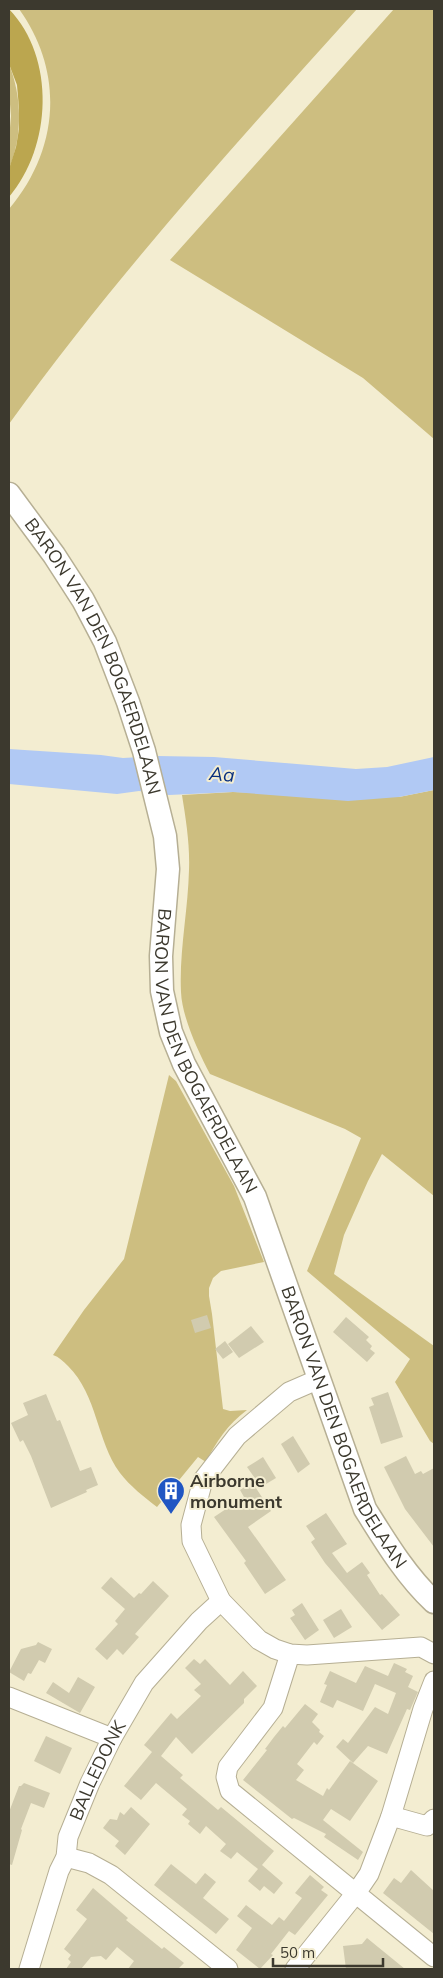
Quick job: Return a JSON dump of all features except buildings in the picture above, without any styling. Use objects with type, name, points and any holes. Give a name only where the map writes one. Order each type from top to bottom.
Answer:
[{"type":"main road","name":"BARON VAN DEN BOGAERDELAAN","points":[[9,494],[54,554],[106,642],[144,751],[165,836],[168,869],[160,956],[162,990],[171,1032],[184,1064],[255,1197],[365,1509],[386,1543],[426,1595],[434,1602]]},
{"type":"street","points":[[319,1379],[289,1392],[237,1436],[203,1480],[192,1518],[192,1541],[221,1601],[259,1640],[275,1649],[290,1654],[307,1655],[421,1647],[434,1654]]},
{"type":"street","name":"BALLEDONK","points":[[29,1969],[59,1871],[66,1857],[68,1837],[90,1783],[112,1738],[144,1683],[199,1621],[221,1601]]},
{"type":"street","points":[[290,1654],[273,1708],[228,1766],[226,1777],[230,1791],[434,1957]]},
{"type":"street","points":[[295,1969],[356,1893],[368,1874],[426,1726],[434,1681]]},
{"type":"street","points":[[9,1697],[112,1738]]},
{"type":"street","points":[[390,1816],[427,1826],[434,1819]]},
{"type":"street","points":[[66,1857],[89,1863],[111,1875],[228,1969]]},
{"type":"shaded area","points":[[9,9],[24,29],[35,52],[41,77],[43,103],[34,153],[23,177],[9,197],[9,169],[19,129],[19,108],[17,85],[9,64]]},
{"type":"shaded area","points":[[19,9],[357,9],[222,160],[134,263],[49,369],[9,424],[9,209],[26,186],[38,162],[46,137],[50,111],[49,85],[44,59],[34,34]]},
{"type":"shaded area","points":[[394,9],[434,9],[434,439],[363,378],[170,260]]},
{"type":"shaded area","points":[[9,64],[18,103],[19,129],[14,156],[9,169],[11,116]]},
{"type":"shaded area","points":[[434,790],[434,1196],[382,1154],[344,1235],[334,1274],[434,1346],[434,1444],[430,1441],[395,1382],[410,1359],[307,1271],[361,1138],[345,1129],[210,1074],[187,1023],[182,1002],[181,977],[189,861],[182,795],[233,792],[399,797]]},
{"type":"shaded area","points":[[169,1075],[176,1081],[234,1186],[264,1262],[221,1271],[213,1278],[209,1288],[223,1409],[230,1411],[247,1410],[223,1434],[206,1462],[198,1457],[157,1507],[133,1487],[120,1473],[106,1447],[91,1404],[78,1378],[68,1366],[53,1355],[84,1310],[124,1259]]},
{"type":"water","name":"Aa","points":[[9,749],[123,758],[158,756],[214,757],[356,769],[387,767],[434,757],[434,790],[399,797],[348,801],[233,792],[169,795],[139,791],[117,794],[9,784]]},
{"type":"place","name":"Airborne monument","points":[[171,1515]]}]
